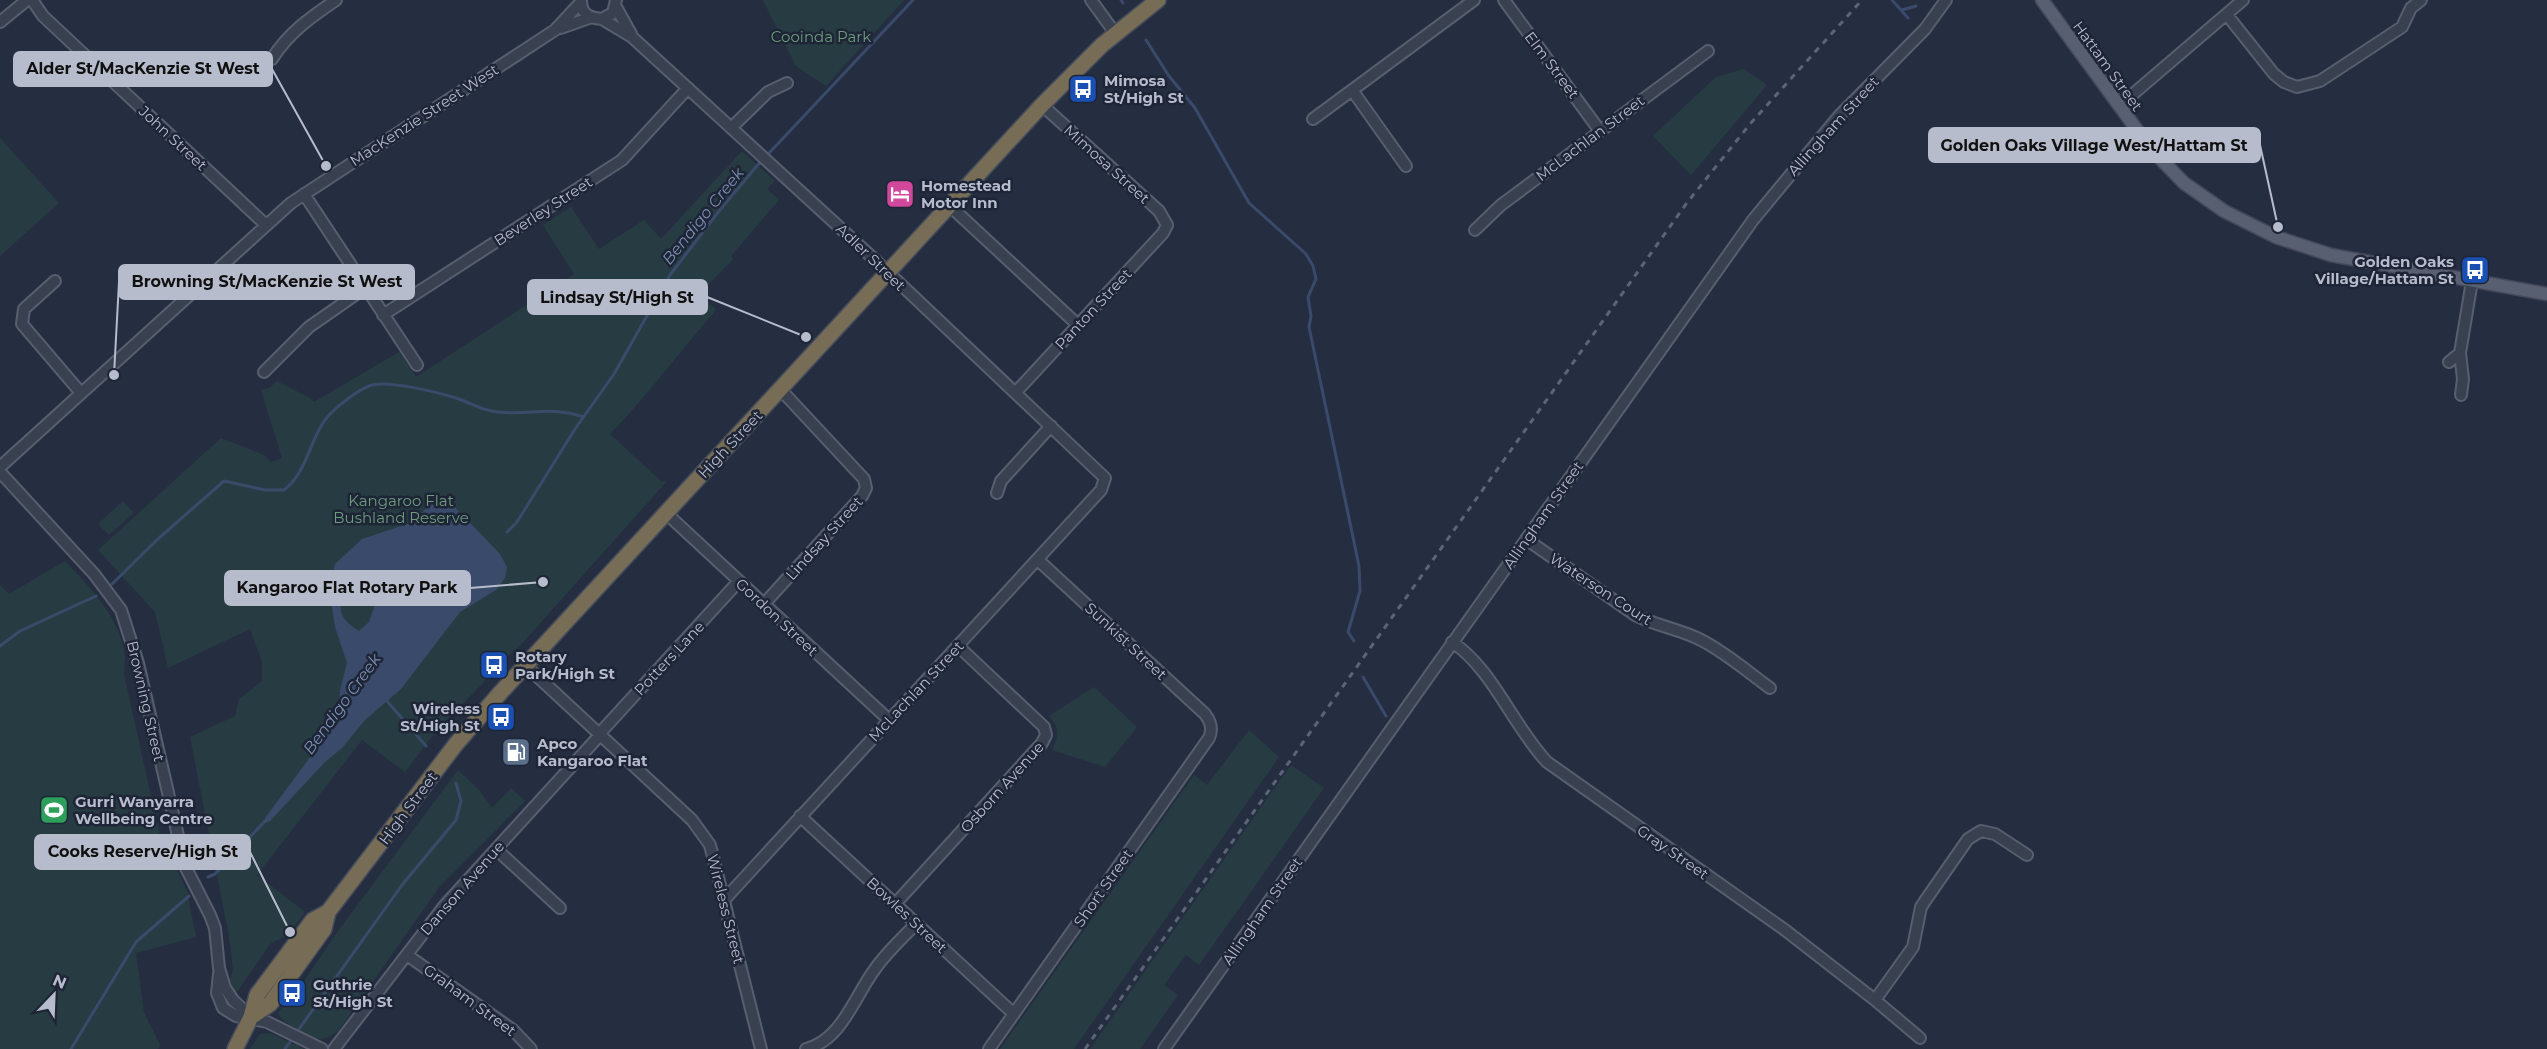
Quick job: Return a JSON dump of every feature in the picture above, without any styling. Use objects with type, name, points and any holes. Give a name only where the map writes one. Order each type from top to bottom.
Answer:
[{"type":"highway","name":"High Street","points":[[235,1049],[251,1017],[270,1004],[324,929],[328,912],[456,744],[525,665],[889,274],[1042,105],[1116,33],[1158,0]]},
{"type":"main road","name":"Hattam Street","points":[[2042,0],[2151,149],[2184,183],[2209,202],[2276,237],[2331,255],[2547,294]]},
{"type":"street","points":[[0,22],[27,0]]},
{"type":"street","name":"John Street","points":[[32,0],[43,16],[266,225]]},
{"type":"street","points":[[272,59],[282,42],[298,27],[336,0]]},
{"type":"street","points":[[1090,0],[1116,33]]},
{"type":"street","points":[[1313,119],[1474,0]]},
{"type":"street","name":"Elm Street","points":[[1504,0],[1600,130]]},
{"type":"street","name":"Allingham Street","points":[[1164,1049],[1766,203],[1850,104],[1932,21],[1946,0]]},
{"type":"street","points":[[2118,106],[2243,0]]},
{"type":"street","points":[[2227,15],[2274,74],[2284,82],[2297,87],[2320,81],[2402,27],[2410,8],[2421,0]]},
{"type":"street","points":[[580,2],[589,18],[602,19],[608,17],[617,3]]},
{"type":"street","name":"MacKenzie Street West","points":[[555,30],[580,2]]},
{"type":"street","name":"Adler Street","points":[[617,3],[633,37]]},
{"type":"street","name":"MacKenzie Street West","points":[[0,467],[266,225],[304,194],[555,30],[589,18]]},
{"type":"street","name":"Adler Street","points":[[602,19],[633,37],[1016,392],[1102,473],[1105,480]]},
{"type":"street","name":"McLachlan Street","points":[[1475,230],[1501,205],[1708,51]]},
{"type":"street","points":[[731,128],[768,92],[787,83]]},
{"type":"street","name":"Beverley Street","points":[[383,315],[622,160],[688,88]]},
{"type":"street","points":[[1352,90],[1406,166]]},
{"type":"street","name":"Mimosa Street","points":[[1042,105],[1159,211],[1167,225]]},
{"type":"street","points":[[304,194],[417,365]]},
{"type":"street","points":[[950,206],[1078,325]]},
{"type":"street","name":"Panton Street","points":[[1016,392],[1163,233],[1167,225]]},
{"type":"street","points":[[55,281],[24,309],[22,324],[81,393]]},
{"type":"street","points":[[2461,395],[2463,379],[2460,354],[2472,281]]},
{"type":"street","points":[[264,372],[309,327],[365,288]]},
{"type":"street","points":[[2449,362],[2460,354]]},
{"type":"street","name":"Lindsay Street","points":[[764,604],[862,496],[866,488],[864,479],[781,390]]},
{"type":"street","points":[[997,493],[1001,481],[1051,426]]},
{"type":"street","name":"Browning Street","points":[[0,472],[94,574],[112,596],[124,616],[138,663],[180,852],[210,915],[216,936],[219,968],[229,995],[251,1017]]},
{"type":"street","name":"McLachlan Street","points":[[724,900],[1038,560],[1101,490],[1105,480]]},
{"type":"street","name":"Gordon Street","points":[[666,513],[889,720]]},
{"type":"street","name":"Waterson Court","points":[[1526,539],[1635,615],[1702,640],[1770,688]]},
{"type":"street","name":"Sunkist Street","points":[[1038,560],[1200,710],[1211,724]]},
{"type":"street","name":"Potters Lane","points":[[599,735],[740,581]]},
{"type":"street","name":"Gray Street","points":[[1452,642],[1478,664],[1524,735],[1547,762],[1785,930],[1920,1038]]},
{"type":"street","name":"Osborn Avenue","points":[[895,904],[1045,739],[1044,727],[958,646]]},
{"type":"street","name":"Wireless Street","points":[[525,665],[700,828],[710,845],[761,1049]]},
{"type":"street","name":"Short Street","points":[[989,1049],[1209,738],[1211,724]]},
{"type":"street","name":"Danson Avenue","points":[[334,1049],[445,905],[599,735]]},
{"type":"street","name":"Bowles Street","points":[[800,816],[1014,1014]]},
{"type":"street","points":[[1875,1000],[1910,954],[1917,935],[1921,907],[1968,839],[1974,834],[1989,832],[2026,855]]},
{"type":"street","points":[[496,849],[560,908]]},
{"type":"street","points":[[806,1049],[819,1045],[833,1034],[878,964],[916,924]]},
{"type":"street","name":"Graham Street","points":[[407,955],[513,1030],[531,1049]]},
{"type":"street","points":[[251,1017],[267,1022],[319,1048]]},
{"type":"green space","name":"Cooinda Park","points":[[763,0],[904,0],[826,86],[796,66]]},
{"type":"green space","points":[[1744,69],[1767,85],[1691,175],[1653,136],[1716,77]]},
{"type":"green space","points":[[0,138],[59,203],[0,256]]},
{"type":"green space","name":"Kangaroo Flat Bushland Reserve","points":[[742,151],[775,181],[767,189],[779,200],[731,256],[733,259],[700,293],[716,310],[610,434],[662,482],[667,481],[519,647],[500,663],[497,661],[492,666],[494,669],[483,683],[437,730],[405,772],[362,740],[257,875],[305,912],[291,931],[287,929],[283,934],[286,936],[271,943],[236,993],[229,983],[233,969],[229,936],[190,737],[235,716],[239,699],[262,681],[262,662],[250,629],[168,668],[155,612],[98,550],[221,438],[264,455],[271,462],[282,458],[261,390],[269,388],[277,381],[314,402],[399,352],[416,377],[574,274],[543,225],[571,207],[599,249],[644,220],[661,239]]},
{"type":"green space","points":[[123,501],[134,513],[109,535],[98,524]]},
{"type":"green space","points":[[65,561],[102,603],[122,641],[125,655],[124,674],[163,850],[167,849],[187,891],[196,937],[136,953],[144,1013],[160,1045],[158,1049],[0,1049],[0,585],[9,594]]},
{"type":"green space","points":[[1094,687],[1137,727],[1105,767],[1052,750],[1057,733],[1049,716]]},
{"type":"green space","points":[[1249,730],[1279,757],[1074,1049],[1000,1049],[1194,775],[1207,785]]},
{"type":"green space","points":[[1291,765],[1324,788],[1199,965],[1186,955],[1164,985],[1178,995],[1140,1049],[1090,1049]]},
{"type":"green space","points":[[458,770],[480,791],[492,808],[511,788],[525,801],[440,886],[338,1031],[327,1038],[320,1039],[296,1029],[277,1013],[297,992],[335,935]]},
{"type":"green space","points":[[270,1033],[304,1049],[250,1049],[260,1034]]},
{"type":"water","points":[[435,501],[451,503],[500,554],[507,567],[505,578],[496,590],[460,612],[401,689],[365,720],[342,748],[325,762],[270,821],[265,823],[265,818],[326,733],[339,705],[340,690],[347,663],[335,627],[329,588],[335,564],[362,539],[410,523]],"holes":[[[357,586],[369,592],[375,604],[369,622],[359,631],[344,618],[341,613],[341,603],[345,594]]]},
{"type":"waterway","name":"Bendigo Creek","points":[[507,532],[517,522],[575,429],[614,374],[670,275],[756,167],[913,0]]},
{"type":"waterway","points":[[1892,0],[1908,18]]},
{"type":"waterway","points":[[1902,10],[1916,6]]},
{"type":"waterway","points":[[1146,40],[1169,76],[1195,108],[1249,203],[1306,254],[1313,266],[1316,279],[1308,297],[1311,316],[1309,327],[1359,566],[1360,591],[1348,632],[1354,641]]},
{"type":"waterway","points":[[112,584],[159,538],[224,481],[265,490],[284,490],[299,473],[318,431],[331,413],[369,386],[388,384],[414,388],[451,396],[493,411],[510,413],[550,411],[584,417]]},
{"type":"waterway","points":[[0,646],[20,631],[96,596]]},
{"type":"waterway","points":[[1363,677],[1386,716]]},
{"type":"waterway","points":[[386,700],[426,746]]},
{"type":"waterway","points":[[299,1029],[402,885],[456,820],[461,801],[456,783]]},
{"type":"waterway","name":"Bendigo Creek","points":[[208,877],[215,874],[266,820]]},
{"type":"waterway","name":"Bendigo Creek","points":[[71,1049],[136,942],[189,896]]},
{"type":"waterway","points":[[285,1049],[290,1042]]},
{"type":"railway","points":[[1085,1049],[1686,204],[1750,124],[1862,0]]},
{"type":"place","name":"Mimosa St/High St","points":[[1083,89]]},
{"type":"place","name":"Alder St/MacKenzie St West","points":[[326,166]]},
{"type":"place","name":"Homestead Motor Inn","points":[[900,194]]},
{"type":"place","name":"Golden Oaks Village West/Hattam St","points":[[2278,227]]},
{"type":"place","name":"Golden Oaks Village/Hattam St","points":[[2475,270]]},
{"type":"place","name":"Lindsay St/High St","points":[[806,337]]},
{"type":"place","name":"Browning St/MacKenzie St West","points":[[114,375]]},
{"type":"place","name":"Kangaroo Flat Rotary Park","points":[[543,582]]},
{"type":"place","name":"Rotary Park/High St","points":[[494,665]]},
{"type":"place","name":"Wireless St/High St","points":[[501,717]]},
{"type":"place","name":"Apco Kangaroo Flat","points":[[516,752]]},
{"type":"place","name":"Gurri Wanyarra Wellbeing Centre","points":[[54,810]]},
{"type":"place","name":"Cooks Reserve/High St","points":[[290,932]]},
{"type":"place","name":"Guthrie St/High St","points":[[292,993]]}]
